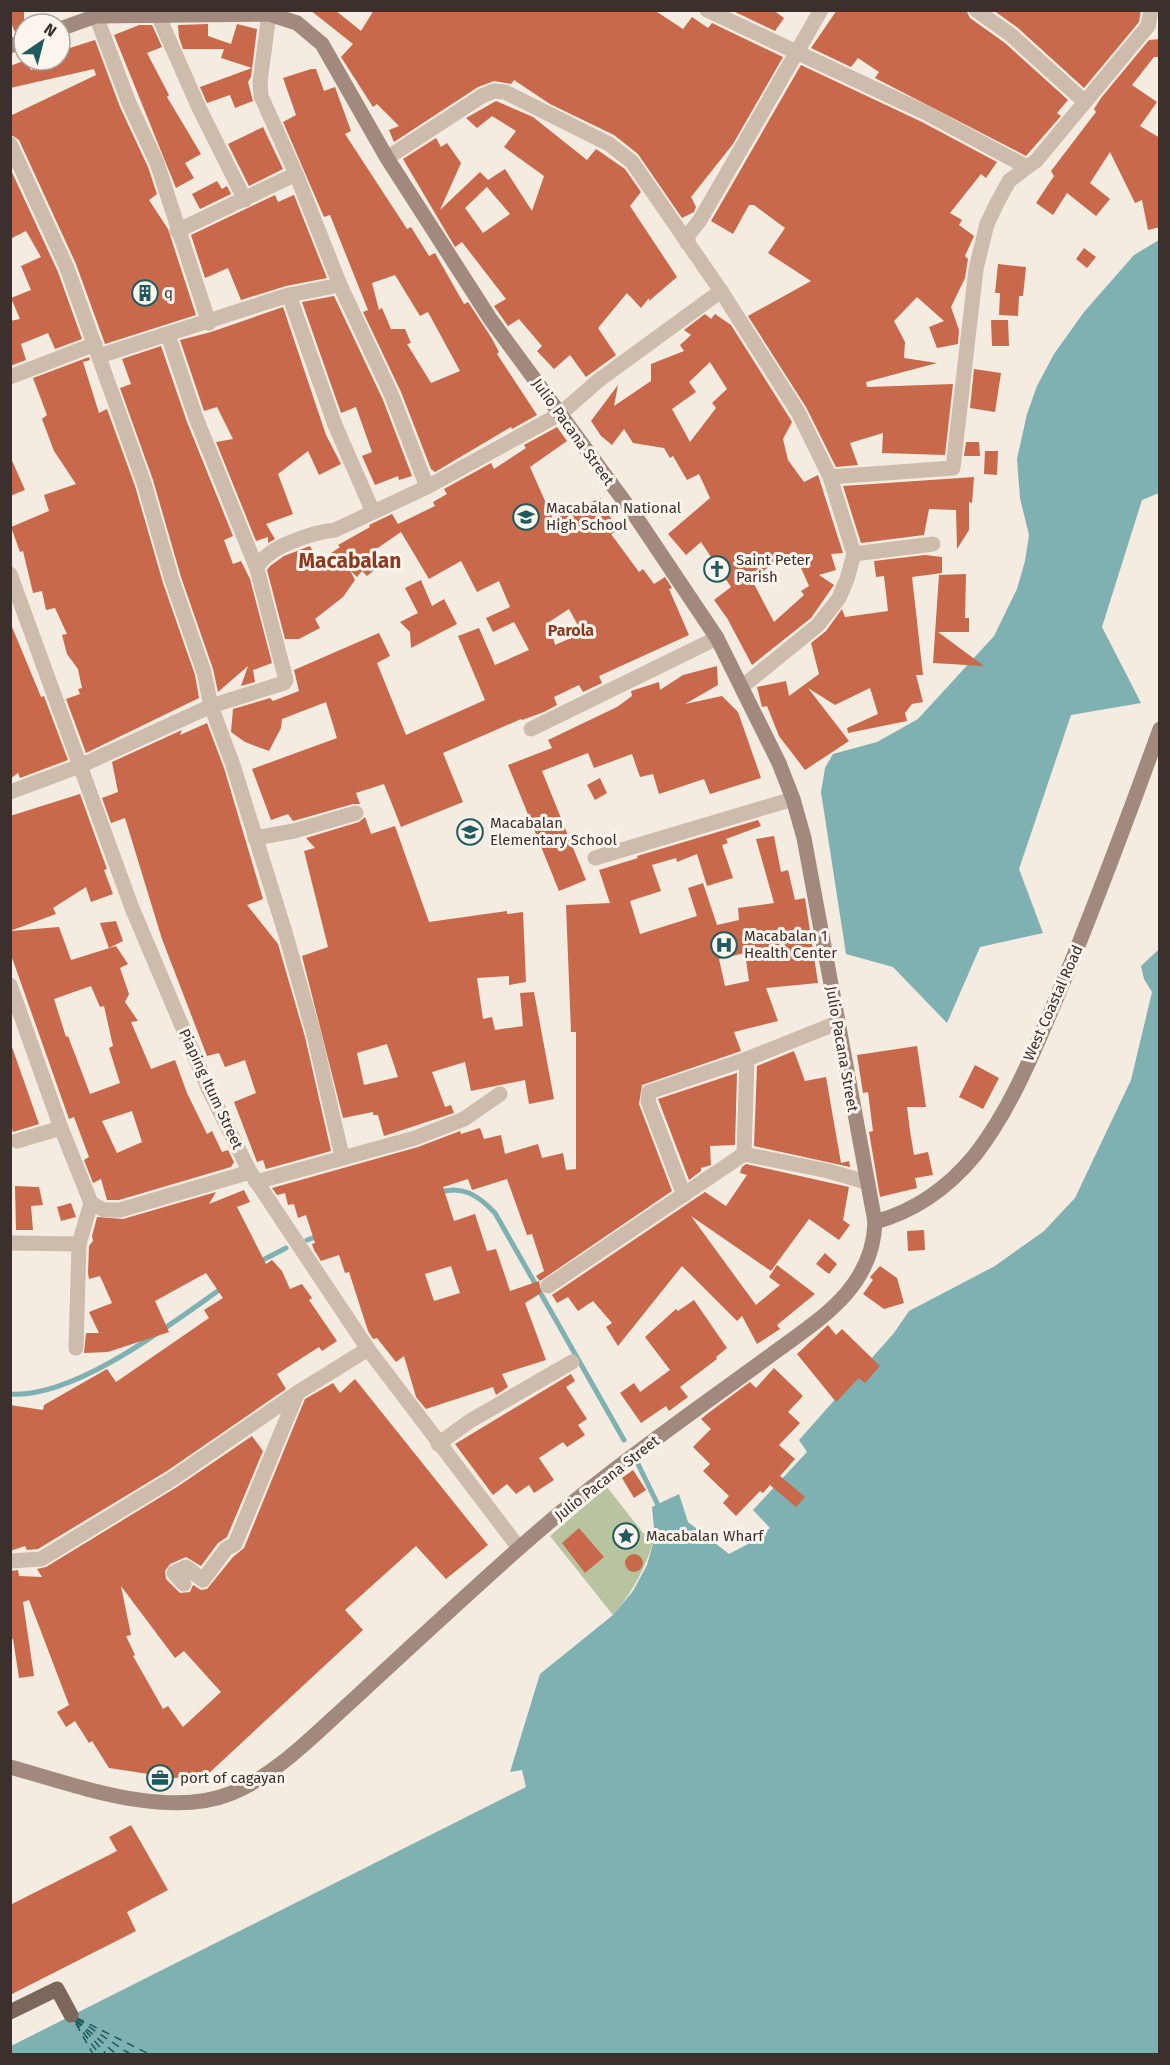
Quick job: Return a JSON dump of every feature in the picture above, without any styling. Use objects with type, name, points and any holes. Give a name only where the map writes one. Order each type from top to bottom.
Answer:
[{"type":"main road","name":"Julio Pacana Street","points":[[10,1767],[91,1789],[158,1802],[210,1800],[230,1794],[260,1777],[316,1733],[519,1548],[602,1480],[793,1339],[836,1304],[860,1277],[869,1261],[874,1243],[874,1222],[814,885],[794,799],[743,686],[717,638],[638,520],[491,320],[387,158],[322,44],[297,23],[269,14],[96,16],[72,24]]},
{"type":"main road","name":"West Coastal Road","points":[[874,1222],[908,1211],[924,1202],[950,1181],[975,1154],[1005,1106],[1033,1053],[1083,936],[1160,729]]},
{"type":"main road","points":[[10,2012],[57,1989],[71,2015]]},
{"type":"street","points":[[707,10],[926,113],[1027,166]]},
{"type":"street","points":[[687,243],[692,229],[741,152],[821,10]]},
{"type":"street","points":[[976,10],[1011,35],[1085,102]]},
{"type":"street","points":[[830,477],[869,472],[953,468],[956,462],[976,269],[987,224],[1010,181],[1036,161],[1148,26],[1151,10]]},
{"type":"street","points":[[269,14],[260,81],[261,96],[296,174],[340,285],[392,396],[427,487]]},
{"type":"street","points":[[158,15],[245,200]]},
{"type":"street","points":[[96,16],[129,103],[157,163],[177,231],[209,323]]},
{"type":"street","points":[[387,158],[482,96],[494,91],[505,92],[620,152],[632,162],[721,291],[798,412],[830,477],[855,554],[839,598],[825,618],[743,686]]},
{"type":"street","points":[[10,144],[67,268],[144,483],[172,580],[204,672],[211,706],[233,765],[311,1024],[342,1156]]},
{"type":"street","points":[[177,231],[296,174]]},
{"type":"street","points":[[10,376],[97,350],[168,335],[289,295],[340,285]]},
{"type":"street","points":[[256,569],[260,561],[276,550],[321,531],[335,530],[427,487],[560,414],[599,381],[721,291]]},
{"type":"street","points":[[289,295],[335,425],[373,512]]},
{"type":"street","points":[[10,792],[80,766],[211,706],[285,682],[256,569],[196,418],[168,335]]},
{"type":"street","points":[[855,554],[933,544]]},
{"type":"street","name":"Piaping Itum Street","points":[[10,574],[132,908],[209,1090],[253,1177],[368,1349],[519,1548]]},
{"type":"street","points":[[531,729],[717,638]]},
{"type":"street","points":[[595,858],[794,799]]},
{"type":"street","points":[[255,838],[294,831],[356,813]]},
{"type":"street","points":[[10,985],[61,1128],[91,1203],[79,1244],[76,1348]]},
{"type":"street","points":[[684,1195],[648,1101],[649,1092],[747,1059],[837,1023]]},
{"type":"street","points":[[744,1154],[747,1059]]},
{"type":"street","points":[[91,1203],[104,1210],[120,1210],[414,1138],[454,1123],[500,1094]]},
{"type":"street","points":[[17,1141],[61,1128]]},
{"type":"street","points":[[548,1286],[744,1154],[828,1171],[866,1182]]},
{"type":"street","points":[[10,1243],[79,1244]]},
{"type":"street","points":[[10,1561],[41,1559],[172,1479],[297,1393],[368,1349]]},
{"type":"street","points":[[438,1444],[470,1421],[572,1362]]},
{"type":"street","points":[[184,1584],[174,1573],[186,1567],[203,1580],[226,1549],[235,1544],[297,1393]]},
{"type":"green space","points":[[607,1487],[643,1533],[655,1536],[638,1578],[613,1615],[550,1536]]},
{"type":"water","points":[[1159,240],[1159,493],[1142,500],[1102,627],[1141,703],[1071,715],[1019,869],[1043,933],[980,947],[947,1023],[893,967],[846,954],[821,792],[825,768],[833,754],[877,742],[918,719],[994,636],[1017,589],[1025,561],[1029,535],[1020,498],[1017,459],[1027,414],[1037,386],[1054,354],[1084,312],[1134,255]]},
{"type":"water","points":[[1159,951],[1159,2054],[11,2054],[11,2046],[526,1787],[522,1770],[510,1772],[540,1674],[613,1615],[633,1591],[647,1565],[655,1537],[652,1507],[679,1494],[688,1522],[729,1554],[752,1542],[770,1528],[753,1510],[807,1452],[799,1440],[894,1333],[909,1311],[995,1266],[1044,1231],[1075,1198],[1131,1080],[1152,992],[1144,979],[1141,966]]},
{"type":"building","points":[[10,10],[24,10],[24,12],[12,12],[12,25]]},
{"type":"building","points":[[310,10],[335,10],[361,31],[374,10],[654,10],[683,29],[692,17],[708,28],[712,23],[783,57],[733,144],[691,197],[696,207],[694,212],[682,218],[638,154],[614,135],[550,104],[514,80],[511,84],[494,81],[478,87],[394,142],[389,130],[399,126],[377,104],[373,107],[341,57],[353,44]]},
{"type":"building","points":[[731,10],[773,10],[784,18],[775,31]]},
{"type":"building","points":[[837,10],[966,10],[970,18],[1005,43],[1068,100],[1057,113],[1061,116],[1026,156],[875,78],[879,72],[858,58],[851,67],[811,48]]},
{"type":"building","points":[[993,10],[1141,10],[1139,22],[1084,88],[1018,28]]},
{"type":"building","points":[[208,24],[208,36],[231,44],[237,24],[257,29],[251,77],[248,82],[253,101],[235,108],[230,95],[207,103],[200,87],[252,68],[221,58],[224,49],[183,49],[178,25]]},
{"type":"building","points":[[139,25],[152,25],[162,47],[147,53],[169,95],[167,97],[201,154],[185,163],[194,178],[176,188],[114,35]]},
{"type":"building","points":[[1160,39],[1160,57],[1154,57],[1132,85],[1157,102],[1140,126],[1160,138],[1160,227],[1148,230],[1142,200],[1135,203],[1110,152],[1090,183],[1110,199],[1096,216],[1067,193],[1053,215],[1036,203],[1054,176],[1051,171],[1096,112],[1094,109],[1101,98],[1149,40]]},
{"type":"building","points":[[95,40],[120,107],[148,167],[157,194],[149,200],[168,229],[196,315],[105,344],[76,264],[19,140],[10,134],[10,116],[96,75],[94,69],[10,88],[10,66],[12,65],[12,72],[72,72],[72,47]]},
{"type":"building","points":[[801,65],[922,122],[997,162],[986,178],[981,174],[950,213],[962,220],[959,225],[974,236],[965,256],[968,259],[965,278],[951,307],[959,330],[958,344],[937,348],[929,327],[944,321],[917,297],[894,321],[905,342],[904,358],[937,363],[866,382],[867,387],[953,384],[945,455],[882,453],[883,433],[850,443],[858,465],[836,467],[806,407],[748,316],[811,281],[768,253],[785,228],[754,205],[749,205],[733,234],[711,221]]},
{"type":"building","points":[[316,69],[324,91],[335,87],[351,131],[345,134],[407,229],[411,227],[429,256],[435,253],[464,304],[468,302],[491,337],[499,352],[497,354],[537,415],[512,429],[511,427],[435,472],[431,469],[401,392],[363,312],[368,310],[330,215],[324,217],[283,122],[296,115],[283,78]],"holes":[[[395,275],[420,316],[428,312],[460,371],[431,383],[407,344],[411,343],[405,329],[391,329],[382,308],[379,310],[372,283]]]},
{"type":"building","points":[[496,101],[533,117],[587,160],[596,149],[625,169],[641,192],[630,206],[677,277],[649,301],[649,298],[641,308],[627,293],[598,328],[616,355],[586,377],[570,355],[554,369],[537,351],[542,346],[519,319],[508,326],[494,306],[506,299],[462,242],[455,247],[403,159],[436,138],[441,147],[447,143],[461,163],[440,210],[480,172],[488,180],[505,169],[532,211],[544,176],[504,147],[516,131],[492,116],[477,128],[466,118]],"holes":[[[487,187],[510,214],[483,233],[465,208]]]},
{"type":"building","points":[[263,127],[283,169],[249,186],[228,144]]},
{"type":"building","points":[[10,168],[58,272],[82,339],[55,349],[48,333],[21,344],[26,360],[10,366],[10,321],[20,319],[11,298],[31,290],[21,266],[41,257],[26,231],[10,239]]},
{"type":"building","points":[[217,181],[222,189],[227,186],[231,194],[200,209],[192,194]]},
{"type":"building","points":[[275,195],[278,202],[294,195],[327,278],[286,286],[241,300],[228,268],[205,278],[191,235]]},
{"type":"building","points":[[1084,248],[1096,257],[1087,268],[1076,259]]},
{"type":"building","points":[[998,264],[1026,267],[1023,296],[1019,296],[1018,316],[999,315],[1000,293],[995,293]]},
{"type":"building","points":[[334,296],[383,400],[412,476],[399,480],[398,476],[375,485],[362,456],[372,452],[356,407],[341,413],[302,302]]},
{"type":"building","points":[[283,307],[326,435],[341,464],[319,475],[308,451],[278,474],[293,514],[266,524],[275,539],[268,543],[268,537],[256,541],[216,442],[233,439],[217,407],[204,411],[180,340],[211,332]]},
{"type":"building","points":[[705,314],[711,319],[715,314],[731,325],[792,422],[783,439],[788,460],[804,482],[818,475],[843,553],[831,554],[836,570],[819,575],[834,585],[811,618],[752,665],[727,618],[714,600],[731,587],[701,542],[686,555],[668,534],[710,498],[699,474],[687,480],[673,456],[670,458],[664,448],[633,443],[624,429],[612,445],[601,436],[591,421],[618,385],[614,406],[651,381],[651,364],[684,351],[680,345],[691,335],[684,330]],"holes":[[[710,362],[727,389],[712,403],[716,408],[690,442],[672,409],[696,392],[689,382]],[[794,552],[809,586],[801,591],[804,595],[774,622],[753,582],[768,575],[764,570]]]},
{"type":"building","points":[[991,320],[1008,320],[1009,346],[992,346]]},
{"type":"building","points":[[161,346],[187,422],[233,536],[224,540],[233,564],[241,561],[250,579],[272,663],[253,670],[255,682],[241,686],[248,666],[218,692],[213,669],[181,577],[153,480],[120,388],[131,384],[122,359]]},
{"type":"building","points":[[89,357],[90,360],[83,362],[99,413],[107,409],[135,486],[163,583],[195,675],[199,698],[86,753],[66,699],[80,694],[78,689],[82,688],[78,669],[67,654],[62,635],[67,634],[55,608],[46,610],[42,591],[33,593],[23,551],[20,552],[11,527],[49,511],[44,495],[76,484],[54,451],[42,419],[47,415],[33,378]]},
{"type":"building","points":[[974,369],[1001,373],[995,412],[970,408]]},
{"type":"building","points":[[557,427],[567,441],[530,467],[553,519],[601,498],[617,531],[611,534],[639,572],[643,569],[654,584],[665,577],[672,588],[669,589],[689,635],[599,676],[602,683],[583,692],[579,685],[554,697],[557,705],[544,712],[521,719],[443,753],[463,802],[401,827],[384,784],[356,793],[360,804],[293,821],[288,814],[271,820],[252,769],[337,738],[326,702],[282,719],[281,728],[269,751],[245,742],[231,732],[233,709],[270,698],[273,701],[299,691],[294,670],[379,633],[390,656],[377,663],[406,735],[485,700],[458,636],[479,628],[495,665],[529,650],[514,622],[493,632],[486,618],[510,607],[499,581],[477,592],[461,561],[429,579],[401,532],[369,554],[379,566],[367,576],[362,571],[357,577],[350,570],[355,580],[343,597],[315,619],[320,628],[299,639],[285,639],[267,570],[284,556],[310,546],[318,562],[340,547],[338,545],[370,527],[369,525],[392,514],[398,524],[435,506],[433,502],[447,494],[444,489],[491,463],[494,469],[526,448],[524,445]],"holes":[[[569,609],[582,633],[555,645],[549,622]]]},
{"type":"building","points":[[966,442],[979,442],[980,456],[964,456]]},
{"type":"building","points":[[985,451],[998,451],[997,475],[984,474]]},
{"type":"building","points":[[10,456],[25,490],[10,496]]},
{"type":"building","points":[[974,477],[972,503],[969,502],[969,530],[957,549],[956,510],[929,509],[924,535],[861,543],[843,486]]},
{"type":"building","points":[[925,555],[942,557],[942,573],[912,577],[923,675],[916,675],[923,702],[912,704],[905,713],[907,721],[848,733],[847,728],[878,714],[870,688],[835,705],[808,688],[849,741],[805,770],[779,736],[767,706],[762,707],[757,687],[786,681],[789,696],[819,674],[811,643],[826,631],[842,609],[845,617],[888,611],[884,576],[876,577],[874,561]]},
{"type":"building","points":[[966,574],[965,618],[969,618],[969,632],[938,632],[984,666],[933,663],[939,575]]},
{"type":"building","points":[[421,580],[432,606],[444,599],[457,624],[411,648],[410,632],[400,622],[418,613],[405,588]]},
{"type":"building","points":[[10,622],[41,697],[44,696],[68,760],[20,778],[18,773],[10,779]]},
{"type":"building","points":[[717,666],[718,685],[685,704],[722,696],[738,712],[761,778],[710,794],[704,779],[659,794],[653,774],[640,777],[632,754],[594,768],[588,753],[542,771],[586,880],[559,891],[508,765],[552,748],[548,740],[617,707],[632,696],[631,691],[659,682],[660,690],[683,675]]},
{"type":"building","points":[[207,723],[224,768],[263,899],[247,905],[278,944],[305,1037],[331,1151],[266,1169],[263,1160],[257,1162],[234,1102],[256,1093],[245,1060],[225,1067],[219,1053],[207,1056],[162,939],[125,818],[111,823],[102,798],[118,792],[112,762],[182,730],[180,735]]},
{"type":"building","points":[[600,778],[607,793],[595,800],[587,785]]},
{"type":"building","points":[[80,794],[107,869],[104,870],[113,894],[91,902],[86,887],[53,908],[56,914],[10,931],[10,816]]},
{"type":"building","points":[[365,817],[371,834],[395,826],[429,922],[507,911],[507,914],[523,912],[526,982],[509,985],[509,976],[477,978],[483,1019],[492,1017],[495,1030],[523,1026],[520,993],[534,992],[554,1099],[529,1104],[525,1080],[471,1091],[465,1062],[432,1072],[445,1107],[451,1105],[454,1113],[384,1136],[378,1115],[373,1115],[373,1112],[343,1118],[302,956],[328,947],[304,851],[315,848],[306,838],[359,822]],"holes":[[[387,1044],[398,1077],[364,1085],[357,1053]]]},
{"type":"building","points":[[758,820],[761,826],[726,839],[728,843],[722,845],[733,878],[707,886],[697,854],[677,862],[676,858],[652,865],[661,891],[630,901],[640,934],[697,916],[688,888],[703,883],[717,925],[739,920],[738,908],[774,903],[756,839],[774,836],[781,872],[788,870],[795,900],[805,898],[818,983],[766,988],[778,1021],[734,1032],[741,1051],[642,1085],[639,1104],[672,1191],[540,1281],[536,1276],[544,1271],[532,1234],[527,1235],[507,1179],[472,1190],[468,1179],[443,1187],[454,1221],[475,1214],[487,1251],[496,1249],[510,1291],[539,1281],[541,1293],[525,1303],[546,1360],[502,1374],[508,1387],[496,1395],[493,1387],[426,1409],[416,1397],[404,1356],[396,1362],[377,1338],[373,1339],[368,1331],[349,1272],[345,1273],[339,1255],[321,1261],[312,1244],[315,1243],[306,1215],[298,1218],[294,1204],[288,1205],[285,1193],[277,1195],[272,1188],[418,1147],[460,1131],[461,1134],[480,1128],[484,1139],[501,1135],[505,1154],[538,1144],[542,1158],[563,1153],[566,1170],[576,1169],[576,1032],[571,1032],[566,905],[610,903],[599,870],[638,858],[637,856]],"holes":[[[745,953],[749,981],[725,986],[719,959]],[[451,1266],[460,1293],[434,1301],[425,1274]]]},
{"type":"building","points":[[116,921],[123,941],[109,948],[100,923]]},
{"type":"building","points":[[59,927],[71,960],[116,946],[128,964],[120,968],[129,994],[125,1002],[138,1021],[131,1022],[151,1069],[175,1060],[187,1093],[207,1134],[212,1131],[222,1152],[228,1150],[234,1162],[231,1167],[119,1200],[107,1200],[101,1179],[93,1183],[84,1160],[89,1157],[74,1117],[69,1119],[10,952],[10,931]],"holes":[[[91,986],[100,1007],[104,1006],[113,1046],[109,1048],[120,1083],[90,1094],[68,1036],[66,1037],[54,999]],[[132,1111],[142,1142],[117,1153],[102,1121]]]},
{"type":"building","points":[[917,1046],[926,1107],[907,1107],[914,1155],[928,1152],[933,1175],[915,1178],[917,1188],[880,1197],[869,1132],[873,1131],[868,1092],[863,1093],[857,1055]]},
{"type":"building","points":[[12,1047],[39,1124],[13,1132],[10,1123]]},
{"type":"building","points":[[794,1051],[805,1081],[826,1077],[841,1163],[849,1161],[850,1167],[754,1146],[757,1066]]},
{"type":"building","points":[[975,1065],[999,1078],[983,1109],[959,1097]]},
{"type":"building","points":[[737,1073],[735,1145],[710,1146],[711,1165],[701,1168],[701,1171],[689,1180],[658,1099]]},
{"type":"building","points":[[746,1164],[849,1187],[843,1220],[850,1225],[839,1240],[809,1219],[771,1271],[691,1216],[756,1305],[780,1285],[769,1277],[777,1265],[815,1294],[777,1325],[780,1329],[757,1344],[742,1316],[737,1321],[682,1266],[618,1346],[606,1327],[612,1323],[593,1301],[578,1311],[568,1297],[557,1303],[552,1295],[705,1192],[726,1206],[747,1175],[740,1173]]},
{"type":"building","points":[[15,1186],[39,1187],[43,1205],[31,1206],[33,1230],[16,1230]]},
{"type":"building","points":[[244,1190],[250,1202],[237,1207],[266,1264],[272,1260],[282,1271],[290,1289],[302,1284],[312,1298],[309,1300],[337,1341],[322,1351],[319,1347],[277,1374],[286,1389],[167,1471],[38,1549],[27,1550],[25,1546],[10,1551],[10,1405],[43,1410],[44,1405],[107,1369],[116,1382],[209,1318],[204,1310],[223,1298],[206,1273],[155,1301],[169,1332],[108,1352],[84,1353],[86,1333],[99,1333],[89,1312],[112,1303],[100,1276],[89,1279],[89,1246],[93,1241],[92,1236],[97,1217],[123,1219],[216,1192],[209,1204]]},
{"type":"building","points":[[71,1203],[76,1217],[61,1221],[57,1207]]},
{"type":"building","points":[[924,1230],[925,1250],[908,1251],[907,1231]]},
{"type":"building","points":[[825,1253],[837,1264],[829,1274],[816,1264]]},
{"type":"building","points":[[880,1266],[897,1278],[904,1303],[884,1309],[863,1294],[873,1280],[870,1277]]},
{"type":"building","points":[[694,1300],[727,1348],[716,1357],[717,1359],[680,1387],[688,1397],[669,1411],[666,1406],[641,1423],[620,1393],[634,1383],[640,1392],[670,1370],[645,1337],[676,1309],[678,1311]]},
{"type":"building","points":[[828,1325],[836,1335],[842,1329],[880,1366],[865,1383],[859,1378],[836,1402],[797,1354]]},
{"type":"building","points":[[774,1368],[803,1396],[788,1412],[800,1423],[779,1445],[795,1459],[780,1476],[805,1497],[796,1507],[770,1485],[763,1493],[760,1491],[736,1516],[723,1503],[729,1496],[703,1471],[710,1464],[693,1447],[711,1429],[701,1419],[750,1382],[756,1388]]},
{"type":"building","points":[[571,1374],[575,1381],[566,1387],[587,1419],[578,1425],[585,1435],[567,1447],[563,1442],[539,1458],[554,1480],[534,1493],[529,1485],[516,1494],[507,1484],[493,1495],[455,1444]]},
{"type":"building","points":[[355,1379],[488,1545],[446,1579],[416,1546],[345,1610],[363,1630],[208,1774],[175,1778],[109,1768],[92,1741],[89,1743],[75,1721],[66,1727],[57,1712],[69,1705],[29,1600],[23,1602],[34,1676],[19,1678],[13,1639],[10,1639],[10,1571],[18,1570],[19,1576],[42,1577],[37,1569],[46,1567],[177,1487],[252,1436],[263,1451],[227,1537],[218,1543],[201,1566],[186,1557],[170,1564],[165,1571],[166,1579],[180,1593],[190,1592],[193,1585],[201,1590],[207,1589],[233,1557],[244,1548],[305,1399],[333,1383],[340,1393]],"holes":[[[121,1586],[175,1658],[184,1651],[221,1692],[183,1727],[168,1706],[163,1709],[133,1656],[135,1655],[126,1636],[131,1635]]]},
{"type":"building","points":[[633,1470],[646,1490],[634,1498],[622,1478]]},
{"type":"building","points":[[579,1528],[604,1557],[585,1573],[562,1543]]},
{"type":"building","points":[[634,1554],[640,1557],[643,1563],[640,1569],[634,1572],[628,1569],[625,1563],[628,1557]]},
{"type":"building","points":[[131,1825],[168,1890],[127,1912],[136,1931],[10,1995],[10,1905],[117,1851],[109,1837]]},
{"type":"waterway","points":[[438,1193],[455,1190],[470,1193],[483,1201],[495,1213],[624,1440]]},
{"type":"waterway","points":[[307,1240],[319,1236]]},
{"type":"waterway","points":[[259,1262],[286,1248]]},
{"type":"waterway","points":[[10,1394],[35,1392],[63,1385],[92,1372],[149,1339],[222,1288]]},
{"type":"waterway","points":[[638,1464],[658,1505]]},
{"type":"ferry route","points":[[77,2018],[149,2054]]},
{"type":"ferry route","points":[[77,2019],[130,2054]]},
{"type":"ferry route","points":[[76,2020],[116,2054]]},
{"type":"ferry route","points":[[76,2020],[106,2054]]},
{"type":"ferry route","points":[[75,2021],[99,2054]]},
{"type":"ferry route","points":[[76,2024],[93,2054]]},
{"type":"place","name":"q","points":[[145,293]]},
{"type":"place","name":"Macabalan National High School","points":[[526,517]]},
{"type":"place","name":"Saint Peter Parish","points":[[717,569]]},
{"type":"place","name":"Macabalan Elementary School","points":[[470,832]]},
{"type":"place","name":"Macabalan 1 Health Center","points":[[724,945]]},
{"type":"place","name":"Macabalan Wharf","points":[[626,1536]]},
{"type":"place","name":"port of cagayan","points":[[160,1778]]},
{"type":"district","name":"Macabalan","points":[[350,561]]},
{"type":"district","name":"Parola","points":[[571,630]]}]
